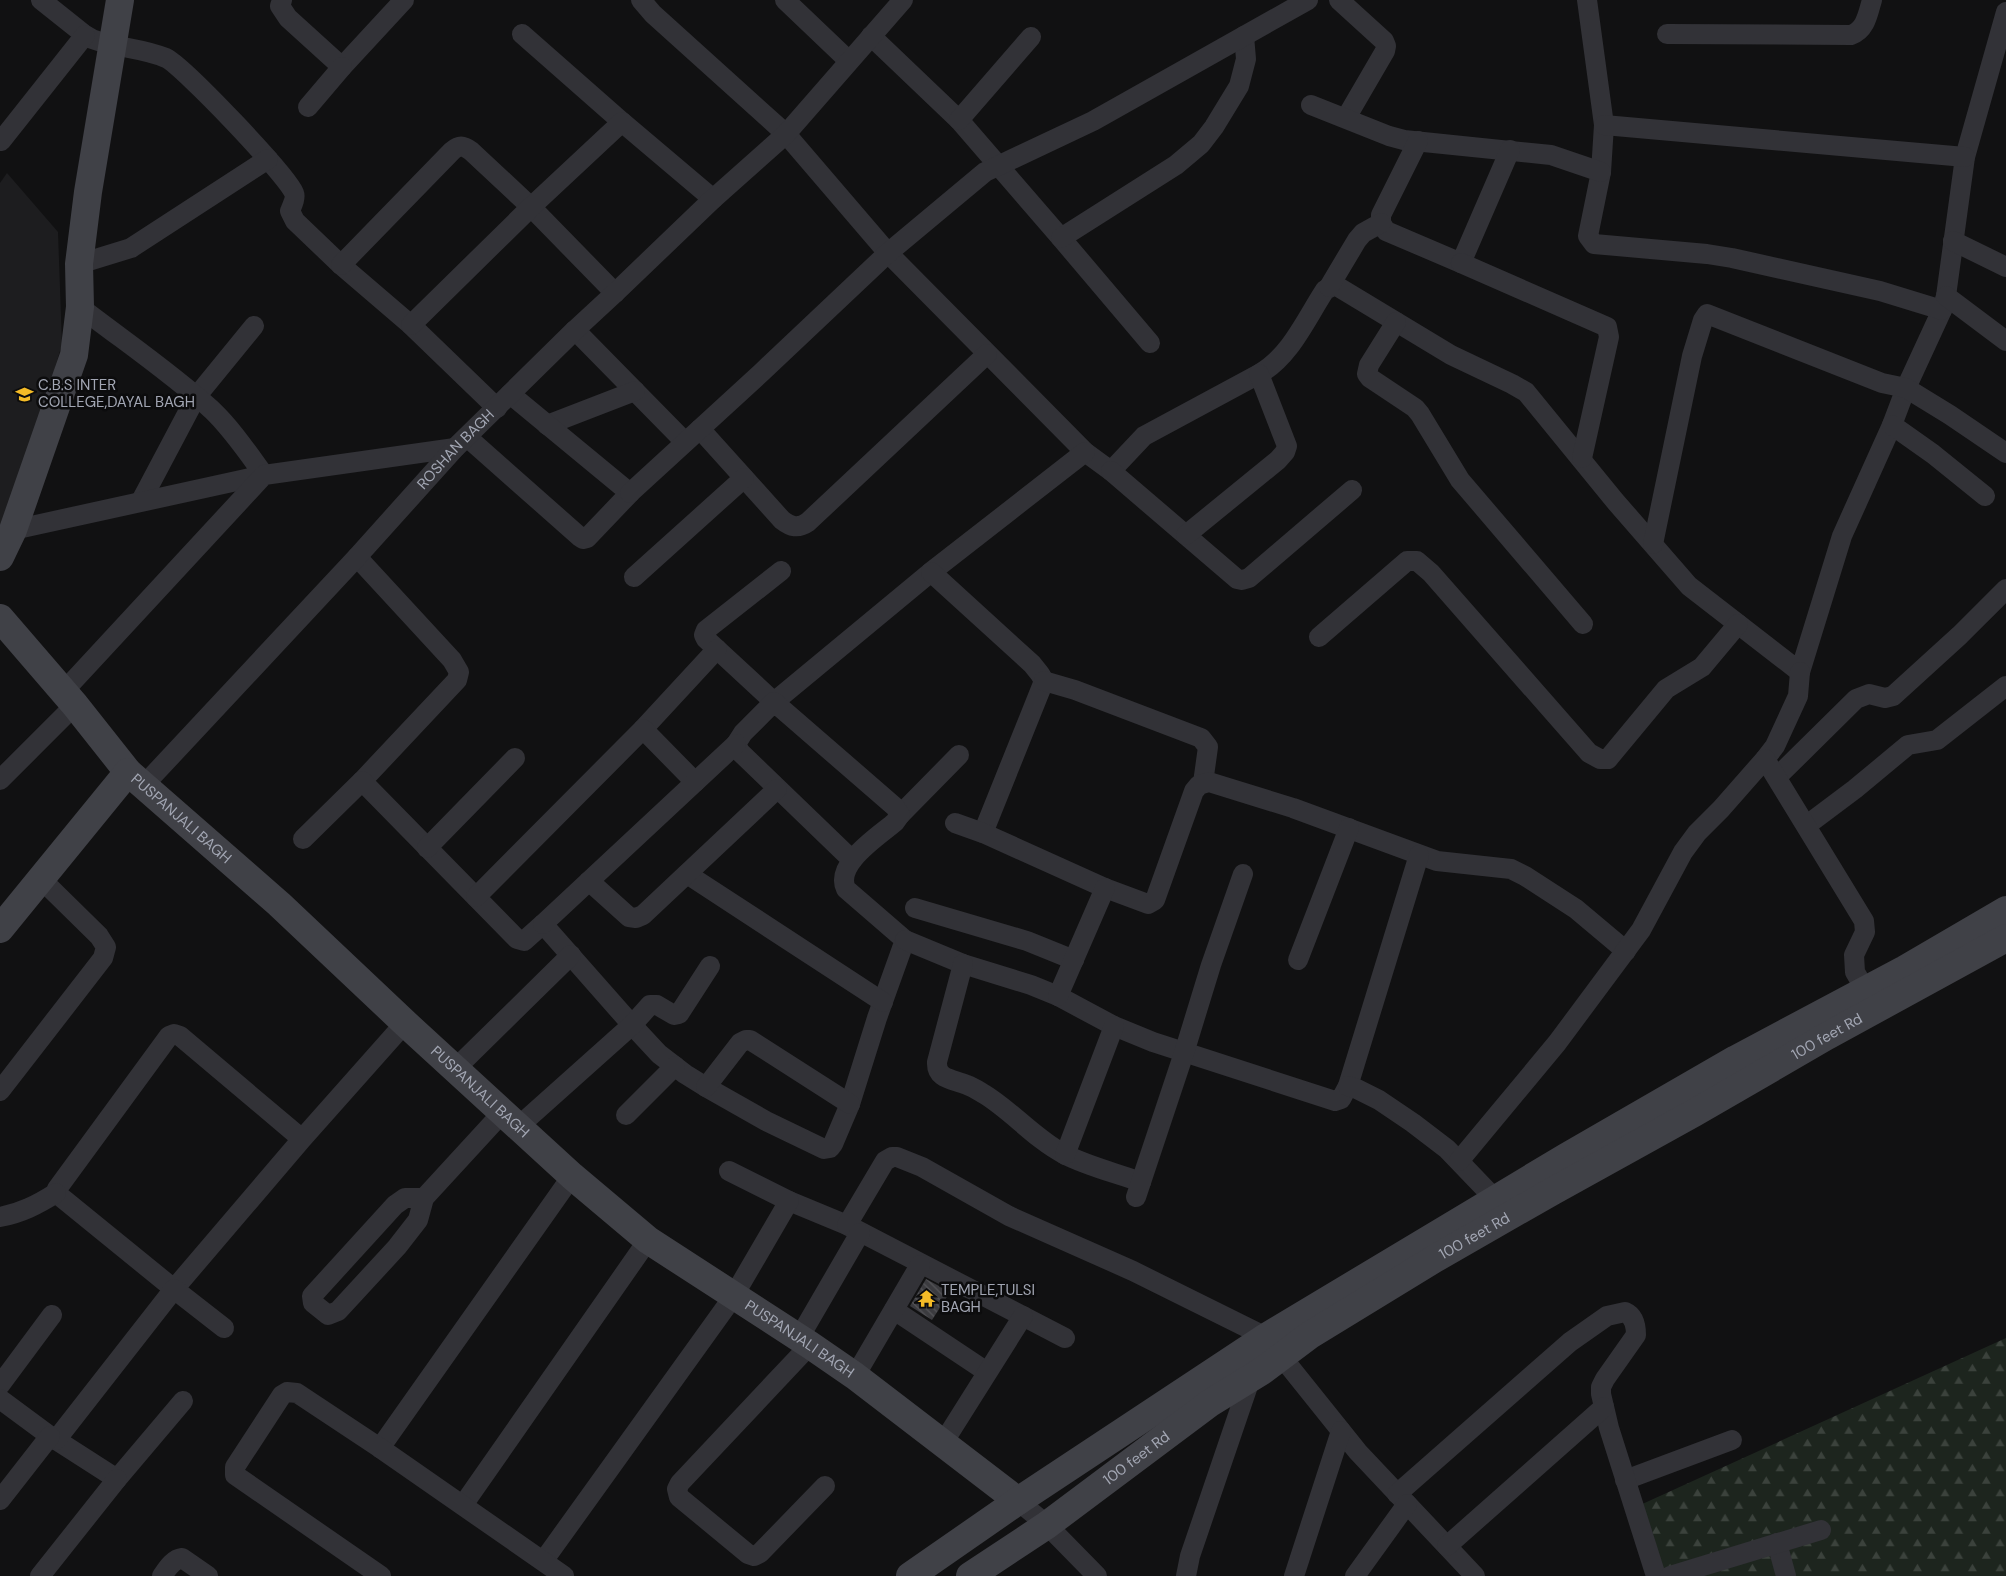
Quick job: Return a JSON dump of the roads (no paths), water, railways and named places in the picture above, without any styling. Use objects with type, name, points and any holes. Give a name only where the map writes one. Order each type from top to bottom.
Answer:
[{"type":"main road","points":[[0,557],[13,530],[74,355],[80,307],[79,264],[88,192],[120,0]]},
{"type":"main road","name":"PUSPANJALI BAGH","points":[[2,626],[69,699],[136,778],[279,904],[572,1176],[648,1240],[855,1376],[1018,1501]]},
{"type":"main road","points":[[0,930],[41,879],[136,778]]},
{"type":"main road","points":[[910,1576],[1018,1501],[1274,1347],[1495,1199],[1736,1059],[1866,991],[2006,910]]},
{"type":"main road","name":"100 feet Rd","points":[[970,1576],[1047,1525],[1210,1403],[1251,1378],[1274,1347],[1310,1335],[1444,1253],[1827,1036],[2006,938]]},
{"type":"street","points":[[41,0],[85,36],[113,46],[158,55],[174,62],[268,159],[294,192],[295,197],[290,211],[295,221],[341,265],[504,401],[548,425],[630,493]]},
{"type":"street","points":[[282,0],[280,6],[288,18],[342,67]]},
{"type":"street","points":[[308,106],[404,0]]},
{"type":"street","points":[[641,0],[653,14],[786,134],[888,253],[1085,452],[1111,471],[1237,579],[1245,579],[1352,490]]},
{"type":"street","points":[[785,0],[849,61]]},
{"type":"street","name":"ROSHAN BAGH","points":[[136,778],[357,558],[461,443],[575,330],[616,293],[713,198],[786,134],[903,0]]},
{"type":"street","points":[[13,530],[264,475],[461,443],[583,539],[586,538],[630,493],[888,253],[985,172],[998,164],[1093,121],[1308,0]]},
{"type":"street","points":[[1339,0],[1384,41],[1386,46],[1385,51],[1346,118]]},
{"type":"street","points":[[1586,0],[1604,125],[1601,172],[1588,236],[1594,244],[1732,258],[1880,291],[1944,303],[2006,341]]},
{"type":"street","points":[[1667,34],[1851,35],[1857,32],[1864,24],[1872,0]]},
{"type":"street","points":[[1460,1161],[1557,1043],[1626,951],[1641,930],[1683,852],[1697,833],[1721,810],[1766,759],[1775,746],[1798,696],[1800,672],[1842,536],[1944,303],[1965,157],[2006,12]]},
{"type":"street","points":[[522,34],[622,122],[713,198]]},
{"type":"street","points":[[1,141],[85,36]]},
{"type":"street","points":[[871,36],[959,120],[1150,343]]},
{"type":"street","points":[[1062,238],[1176,165],[1201,144],[1214,128],[1239,86],[1246,60],[1244,36]]},
{"type":"street","points":[[959,120],[1031,37]]},
{"type":"street","points":[[1311,105],[1389,136],[1418,141],[1551,154],[1601,172]]},
{"type":"street","points":[[411,325],[531,207],[622,122]]},
{"type":"street","points":[[1604,125],[1965,157]]},
{"type":"street","points":[[1418,141],[1381,215],[1381,223],[1386,232],[1606,327],[1609,337],[1582,458]]},
{"type":"street","points":[[341,265],[458,146],[462,146],[471,151],[531,207],[616,293]]},
{"type":"street","points":[[1461,263],[1510,150]]},
{"type":"street","points":[[79,264],[131,248],[268,159]]},
{"type":"street","points":[[1111,471],[1144,436],[1272,366],[1284,354],[1325,290],[1329,287],[1357,240],[1363,233],[1381,223]]},
{"type":"street","points":[[1953,241],[2006,267]]},
{"type":"street","points":[[1329,287],[1338,286],[1451,355],[1521,388],[1694,591],[1800,672]]},
{"type":"street","points":[[80,307],[170,374],[213,411],[239,441],[264,475]]},
{"type":"street","points":[[1653,544],[1692,356],[1702,320],[1707,314],[1882,383],[1906,388],[1950,415],[2006,454]]},
{"type":"street","points":[[1396,322],[1369,365],[1367,374],[1370,378],[1415,408],[1460,480],[1583,624]]},
{"type":"street","points":[[141,501],[196,397],[254,326]]},
{"type":"street","points":[[575,330],[635,391],[744,478],[782,520],[791,526],[803,525],[987,354]]},
{"type":"street","points":[[1186,535],[1286,452],[1287,446],[1259,374]]},
{"type":"street","points":[[548,425],[635,391]]},
{"type":"street","points":[[1892,424],[1985,496]]},
{"type":"street","points":[[362,781],[476,897],[521,941],[524,940],[736,744],[743,733],[774,702],[930,572],[1085,452]]},
{"type":"street","points":[[0,780],[264,475]]},
{"type":"street","points":[[634,578],[744,478]]},
{"type":"street","points":[[303,839],[362,781],[457,680],[459,672],[452,660],[357,558]]},
{"type":"street","points":[[1318,637],[1407,561],[1417,561],[1431,572],[1590,753],[1600,759],[1608,759],[1666,689],[1702,667],[1738,624]]},
{"type":"street","points":[[781,571],[706,630],[705,637],[774,702],[895,808],[900,815]]},
{"type":"street","points":[[930,572],[1032,664],[1044,681],[1075,690],[1201,738],[1208,747],[1203,783]]},
{"type":"street","points":[[1777,777],[1856,699],[1869,694],[1886,698],[1893,696],[1960,635],[2006,588]]},
{"type":"street","points":[[476,897],[643,729],[717,649]]},
{"type":"street","points":[[983,833],[1044,681]]},
{"type":"street","points":[[1807,825],[1855,789],[1908,745],[1937,740],[2006,686]]},
{"type":"street","points":[[643,729],[695,782]]},
{"type":"street","points":[[736,744],[740,752],[851,859]]},
{"type":"street","points":[[959,755],[895,822],[851,859],[844,882],[846,889],[905,940],[963,964],[1031,985],[1058,996],[1114,1026],[1153,1042],[1335,1101],[1341,1099],[1348,1086],[1419,855]]},
{"type":"street","points":[[428,848],[515,758]]},
{"type":"street","points":[[1766,759],[1864,921],[1865,932],[1854,955],[1855,972],[1866,991]]},
{"type":"street","points":[[955,823],[983,833],[1104,888],[1146,904],[1153,902],[1194,791],[1199,785],[1210,782],[1294,808],[1419,855],[1444,862],[1511,870],[1525,876],[1576,909],[1626,951]]},
{"type":"street","points":[[589,881],[629,916],[636,918],[643,916],[777,789]]},
{"type":"street","points":[[1298,960],[1349,828]]},
{"type":"street","points":[[686,874],[883,1002]]},
{"type":"street","points":[[963,964],[937,1062],[937,1069],[945,1078],[968,1085],[988,1097],[1065,1155],[1138,1189],[1184,1053],[1211,965],[1243,874]]},
{"type":"street","points":[[0,1090],[103,958],[106,947],[99,936],[41,879]]},
{"type":"street","points":[[1058,996],[1104,888]]},
{"type":"street","points":[[915,908],[1027,941],[1074,960]]},
{"type":"street","points":[[543,924],[659,1054],[706,1087],[824,1149],[830,1148],[833,1144],[850,1104],[905,940]]},
{"type":"street","points":[[456,1069],[570,955]]},
{"type":"street","points":[[424,1198],[405,1198],[394,1205],[312,1296],[313,1303],[328,1315],[338,1312],[397,1247],[418,1220],[424,1198],[511,1119],[632,1025],[650,1005],[657,1005],[674,1015],[679,1014],[710,966]]},
{"type":"street","points":[[0,1500],[174,1289],[302,1139],[405,1023]]},
{"type":"street","points":[[1065,1155],[1114,1026]]},
{"type":"street","points":[[0,1217],[33,1208],[56,1193],[57,1189],[169,1036],[174,1034],[180,1036],[302,1139]]},
{"type":"street","points":[[706,1087],[740,1043],[750,1040],[850,1104]]},
{"type":"street","points":[[626,1115],[675,1066]]},
{"type":"street","points":[[1348,1086],[1379,1100],[1413,1122],[1460,1161],[1495,1199]]},
{"type":"street","points":[[825,1486],[760,1553],[754,1556],[748,1554],[679,1497],[677,1489],[680,1483],[805,1342],[885,1161],[892,1156],[922,1167],[1008,1216],[1133,1271],[1274,1347],[1358,1452],[1475,1576]]},
{"type":"street","points":[[729,1171],[789,1201],[854,1229],[920,1265],[1065,1338]]},
{"type":"street","points":[[380,1448],[572,1176]]},
{"type":"street","points":[[56,1193],[224,1328]]},
{"type":"street","points":[[544,1560],[733,1297],[789,1201]]},
{"type":"street","points":[[463,1505],[648,1240]]},
{"type":"street","points":[[855,1376],[920,1265]]},
{"type":"street","points":[[894,1310],[987,1372]]},
{"type":"street","points":[[1355,1576],[1402,1499],[1570,1342],[1607,1316],[1625,1312],[1632,1318],[1636,1335],[1601,1387],[1604,1407],[1625,1480],[1656,1576]]},
{"type":"street","points":[[0,1385],[52,1315]]},
{"type":"street","points":[[943,1443],[1022,1316]]},
{"type":"street","points":[[1186,1576],[1190,1556],[1251,1378]]},
{"type":"street","points":[[381,1576],[238,1479],[234,1472],[235,1467],[282,1395],[287,1392],[297,1393],[380,1448],[544,1560],[564,1576]]},
{"type":"street","points":[[0,1399],[53,1438],[116,1479]]},
{"type":"street","points":[[40,1576],[116,1479],[183,1401]]},
{"type":"street","points":[[1447,1546],[1604,1407]]},
{"type":"street","points":[[1294,1576],[1341,1431]]},
{"type":"street","points":[[1625,1480],[1732,1440]]},
{"type":"street","points":[[1018,1501],[1047,1525],[1097,1576]]},
{"type":"street","points":[[1670,1576],[1821,1530]]},
{"type":"street","points":[[1777,1544],[1786,1576]]},
{"type":"street","points":[[162,1576],[177,1559],[182,1558],[208,1576]]},
{"type":"place","name":"C.B.S INTER COLLEGE,DAYAL BAGH","points":[[24,394]]},
{"type":"place","name":"TEMPLE,TULSI BAGH","points":[[927,1299]]}]
